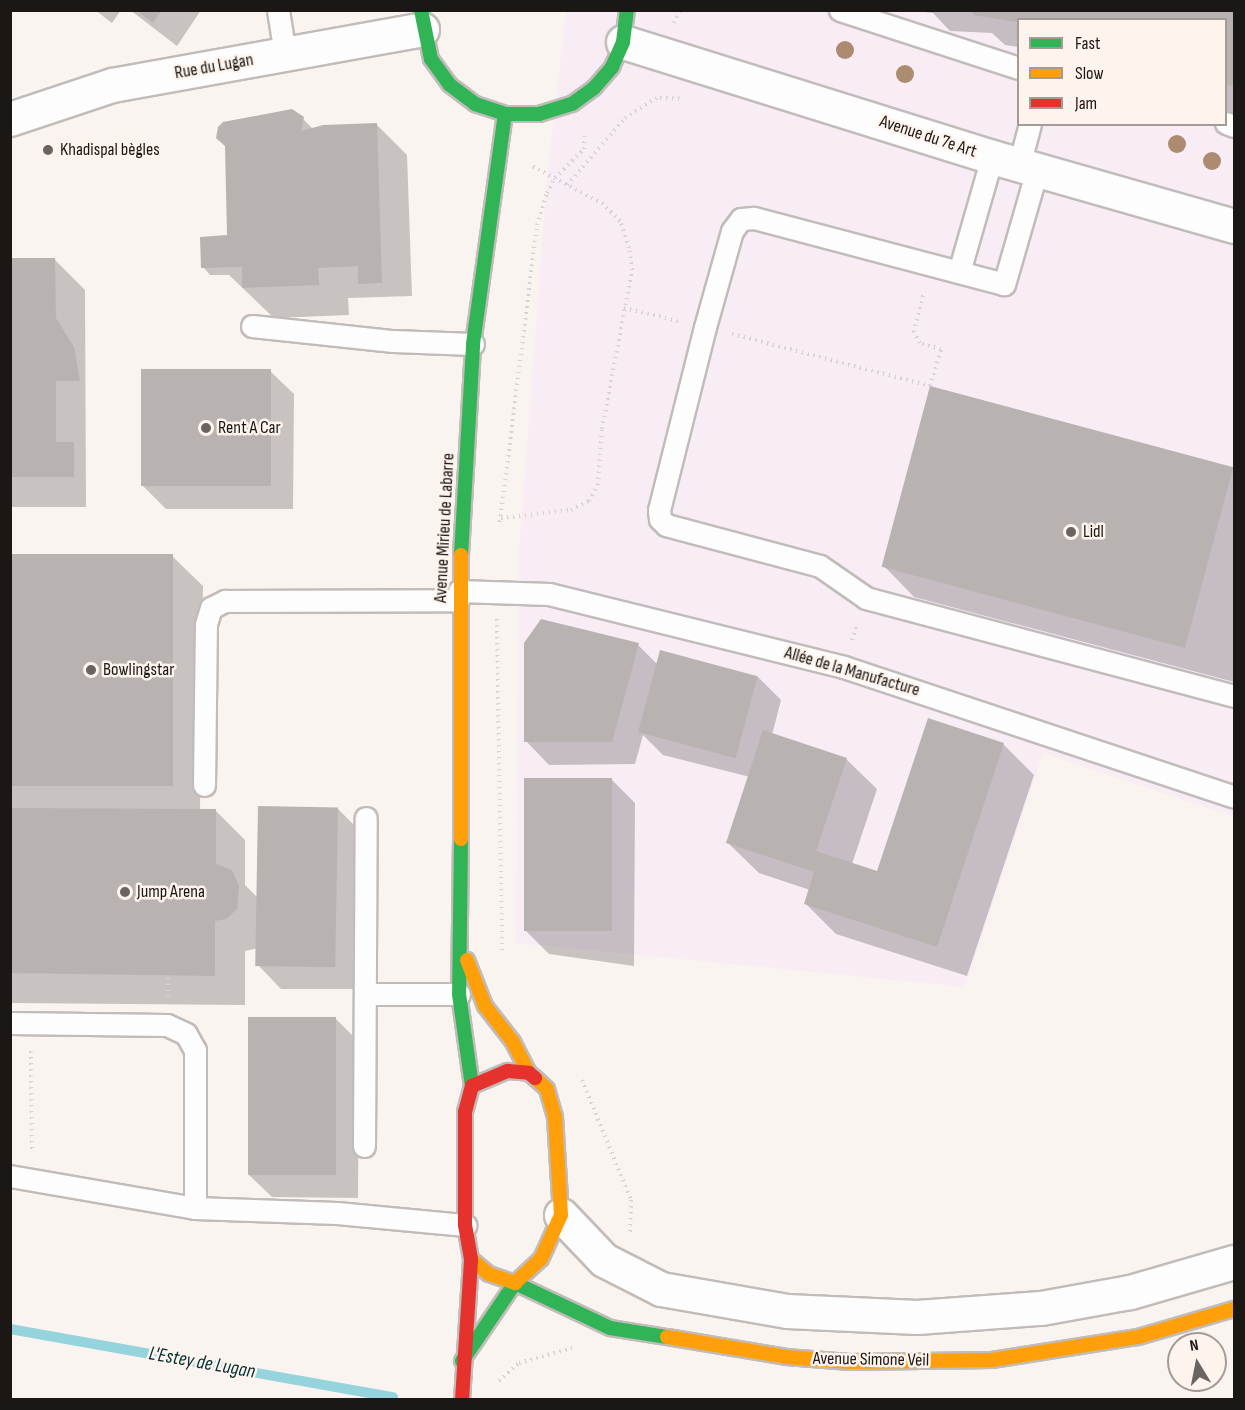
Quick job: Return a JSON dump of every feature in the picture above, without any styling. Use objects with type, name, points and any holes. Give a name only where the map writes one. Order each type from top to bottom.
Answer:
[{"type":"main road","points":[[421,20],[432,59],[450,85],[475,104],[505,114],[539,114],[572,104],[594,88],[612,67],[623,42],[627,10]]},
{"type":"main road","name":"Avenue Mirieu de Labarre","points":[[462,1400],[462,1361],[471,1259],[465,1225],[465,1112],[472,1086],[459,994],[462,947],[459,595],[473,344],[505,114]]},
{"type":"main road","name":"Avenue Mirieu de Labarre","points":[[462,947],[485,1006],[513,1042],[529,1073],[547,1089],[555,1117],[561,1215],[541,1259],[514,1283],[462,1361]]},
{"type":"main road","points":[[472,1086],[508,1071],[529,1073]]},
{"type":"main road","points":[[471,1259],[489,1274],[514,1283]]},
{"type":"main road","name":"Avenue Simone Veil","points":[[514,1283],[599,1324],[674,1340],[850,1362],[992,1360],[1138,1337],[1234,1309]]},
{"type":"street","name":"Rue du Lugan","points":[[10,119],[112,85],[285,54],[421,20]]},
{"type":"street","name":"Avenue du 7e Art","points":[[623,42],[1016,164],[1234,226]]},
{"type":"street","points":[[561,1215],[618,1270],[661,1289],[787,1311],[917,1317],[1041,1308],[1130,1292],[1234,1262]]},
{"type":"street","points":[[1041,1308],[1046,1352]]},
{"type":"lane","points":[[278,10],[285,54]]},
{"type":"lane","points":[[840,10],[1017,68]]},
{"type":"lane","points":[[959,272],[1016,164],[1029,126]]},
{"type":"lane","points":[[1016,164],[1004,285],[754,219],[741,219],[732,231],[705,327],[659,510],[660,519],[666,525],[820,566],[866,598],[1234,696]]},
{"type":"lane","points":[[252,326],[393,341],[473,344]]},
{"type":"lane","name":"Allée de la Manufacture","points":[[204,785],[206,624],[211,608],[225,601],[496,592],[549,594],[844,667],[1234,797]]},
{"type":"lane","points":[[364,1146],[366,818]]},
{"type":"lane","points":[[365,994],[459,994]]},
{"type":"lane","points":[[21,1023],[167,1025],[186,1034],[195,1050],[195,1208]]},
{"type":"lane","points":[[10,1176],[195,1208],[337,1213],[465,1225]]},
{"type":"path","points":[[660,98],[660,53],[680,10]]},
{"type":"path","points":[[567,184],[625,118],[660,98],[692,100]]},
{"type":"path","points":[[500,529],[537,225],[555,178],[584,149]]},
{"type":"path","points":[[499,153],[555,178],[603,204],[620,221],[629,248],[632,270],[602,429],[598,485],[589,501],[571,510],[501,518]]},
{"type":"path","points":[[624,308],[930,386],[941,349],[920,343],[914,332],[931,265]]},
{"type":"path","points":[[496,592],[502,954]]},
{"type":"path","points":[[844,667],[866,598]]},
{"type":"path","points":[[167,1025],[168,975]]},
{"type":"path","points":[[21,1023],[31,1180]]},
{"type":"path","points":[[580,1078],[587,1087],[631,1200],[630,1238],[618,1270]]},
{"type":"path","points":[[498,1383],[505,1371],[519,1363],[581,1344],[599,1324]]},
{"type":"shaded area","points":[[566,11],[1234,11],[1234,817],[1043,753],[965,987],[516,943],[519,550],[547,179]]},
{"type":"building","points":[[136,10],[162,10],[153,23]]},
{"type":"building","points":[[1234,10],[1234,86],[1227,85],[1227,18],[1017,18],[1017,22],[973,15],[972,11]]},
{"type":"building","points":[[292,109],[304,117],[301,131],[323,125],[377,123],[382,283],[358,284],[358,266],[318,268],[319,285],[242,288],[242,267],[201,268],[200,237],[227,235],[225,146],[216,138],[218,127],[223,122]]},
{"type":"building","points":[[10,258],[55,258],[56,318],[74,347],[80,381],[56,381],[56,442],[74,442],[74,477],[10,477]]},
{"type":"building","name":"Rent A Car","points":[[141,369],[271,369],[271,486],[141,486]]},
{"type":"building","points":[[930,386],[1233,467],[1185,648],[882,567]]},
{"type":"building","name":"Bowlingstar","points":[[10,554],[173,554],[173,786],[10,786]]},
{"type":"building","points":[[541,619],[639,643],[612,742],[524,742],[524,643]]},
{"type":"building","points":[[660,650],[758,676],[736,758],[638,732]]},
{"type":"building","points":[[928,718],[1004,743],[937,947],[804,904],[814,872],[726,843],[763,730],[847,758],[816,851],[877,871]]},
{"type":"building","points":[[524,778],[612,778],[612,931],[524,931]]},
{"type":"building","points":[[258,806],[338,807],[335,967],[255,966]]},
{"type":"building","name":"Jump Arena","points":[[10,808],[216,809],[216,864],[232,870],[239,886],[237,909],[226,919],[215,921],[215,976],[10,973]]},
{"type":"building","points":[[248,1017],[336,1017],[336,1175],[248,1175]]},
{"type":"waterway","name":"L'Estey de Lugan","points":[[10,1329],[393,1397]]},
{"type":"traffic: fast","points":[[421,10],[431,59],[450,85],[475,104],[505,114],[539,114],[572,104],[594,88],[612,67],[623,42],[627,10]]},
{"type":"traffic: fast","points":[[461,555],[473,344],[505,114]]},
{"type":"traffic: fast","points":[[461,839],[459,994],[472,1086]]},
{"type":"traffic: fast","points":[[462,1361],[515,1283],[610,1328],[667,1337]]},
{"type":"traffic: slow","points":[[461,555],[461,839]]},
{"type":"traffic: slow","points":[[467,960],[485,1006],[513,1042],[529,1073]]},
{"type":"traffic: slow","points":[[471,1259],[489,1274],[515,1283],[541,1259],[561,1215],[555,1117],[547,1089],[535,1078]]},
{"type":"traffic: slow","points":[[667,1337],[786,1357],[850,1362],[992,1360],[1138,1337],[1234,1309]]},
{"type":"traffic: jam","points":[[462,1400],[471,1259],[465,1225],[465,1112],[472,1086],[508,1071],[529,1073],[535,1078]]},
{"type":"place","name":"Khadispal bègles","points":[[48,150]]},
{"type":"place","name":"Rent A Car","points":[[206,428]]},
{"type":"place","name":"Lidl","points":[[1071,532]]},
{"type":"place","name":"Bowlingstar","points":[[91,670]]},
{"type":"place","name":"Jump Arena","points":[[125,892]]}]
